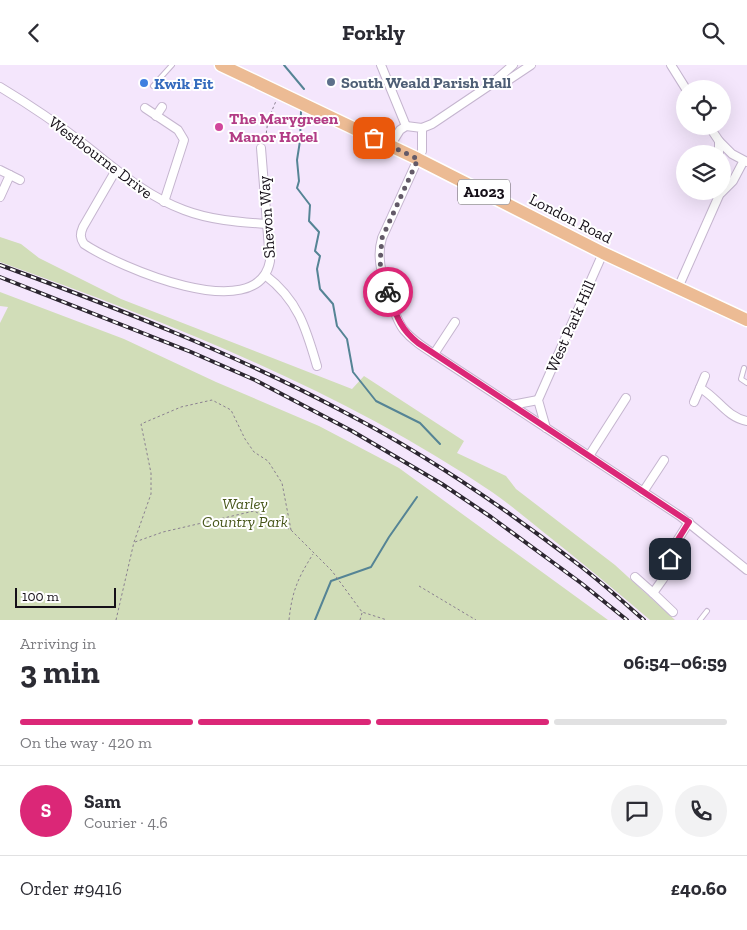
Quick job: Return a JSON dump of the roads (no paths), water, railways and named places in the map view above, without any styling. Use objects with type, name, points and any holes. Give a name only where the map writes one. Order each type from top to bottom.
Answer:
[{"type":"main road","name":"London Road","points":[[225,66],[390,146],[420,155],[603,253],[747,319]]},
{"type":"street","points":[[381,65],[406,126]]},
{"type":"street","points":[[390,146],[400,130],[406,126],[422,128],[432,124],[490,85],[513,65]]},
{"type":"street","points":[[490,85],[510,79],[531,65]]},
{"type":"street","points":[[671,65],[680,80]]},
{"type":"street","name":"Westbourne Drive","points":[[0,87],[46,116],[138,187],[164,202],[203,216],[266,225]]},
{"type":"street","points":[[156,115],[162,107]]},
{"type":"street","points":[[145,108],[178,130],[184,140],[164,202]]},
{"type":"street","points":[[422,128],[420,155],[382,238],[380,263],[399,323],[411,337],[434,354],[689,522],[747,570]]},
{"type":"street","points":[[714,135],[718,141],[745,162],[731,183]]},
{"type":"street","points":[[718,141],[718,145]]},
{"type":"street","name":"Shevon Way","points":[[116,169],[80,234],[84,244],[112,260],[150,276],[211,291],[229,292],[246,288],[262,280],[269,269],[270,261],[261,148]]},
{"type":"street","points":[[0,170],[20,180]]},
{"type":"street","points":[[0,197],[10,175]]},
{"type":"street","points":[[678,288],[717,200]]},
{"type":"street","name":"West Park Hill","points":[[538,400],[603,253]]},
{"type":"street","points":[[265,275],[279,286],[294,305],[306,328],[318,366]]},
{"type":"street","points":[[434,354],[455,322]]},
{"type":"street","points":[[694,402],[705,376]]},
{"type":"street","points":[[700,388],[710,393],[726,412],[739,420],[747,421]]},
{"type":"street","points":[[589,456],[626,398]]},
{"type":"street","points":[[512,405],[538,400],[546,428]]},
{"type":"street","points":[[643,492],[664,460]]},
{"type":"street","points":[[653,593],[663,579],[677,541],[689,522]]},
{"type":"street","points":[[635,577],[673,612]]},
{"type":"lane","points":[[153,86],[172,65]]},
{"type":"lane","points":[[744,368],[741,379],[747,383]]},
{"type":"lane","points":[[700,620],[707,611]]},
{"type":"waterway","points":[[284,65],[304,89]]},
{"type":"waterway","points":[[301,111],[297,160],[299,181],[297,188],[310,205],[309,221],[319,232],[315,251],[320,256],[317,269],[320,289],[333,304],[337,326],[347,339],[353,372],[376,401],[420,423],[440,444]]},
{"type":"waterway","points":[[315,620],[331,581],[371,567],[417,497]]},
{"type":"railway","points":[[0,265],[131,315],[217,351],[260,370],[374,428],[433,463],[520,521],[584,569],[644,620]]},
{"type":"railway","points":[[0,277],[191,352],[255,380],[352,431],[442,484],[491,517],[581,583],[627,620]]},
{"type":"place","name":"South Weald Parish Hall","points":[[331,82]]},
{"type":"place","name":"Kwik Fit","points":[[144,83]]},
{"type":"place","name":"The Marygreen Manor Hotel","points":[[219,127]]},
{"type":"park label","name":"Warley Country Park","points":[[245,512]]}]
